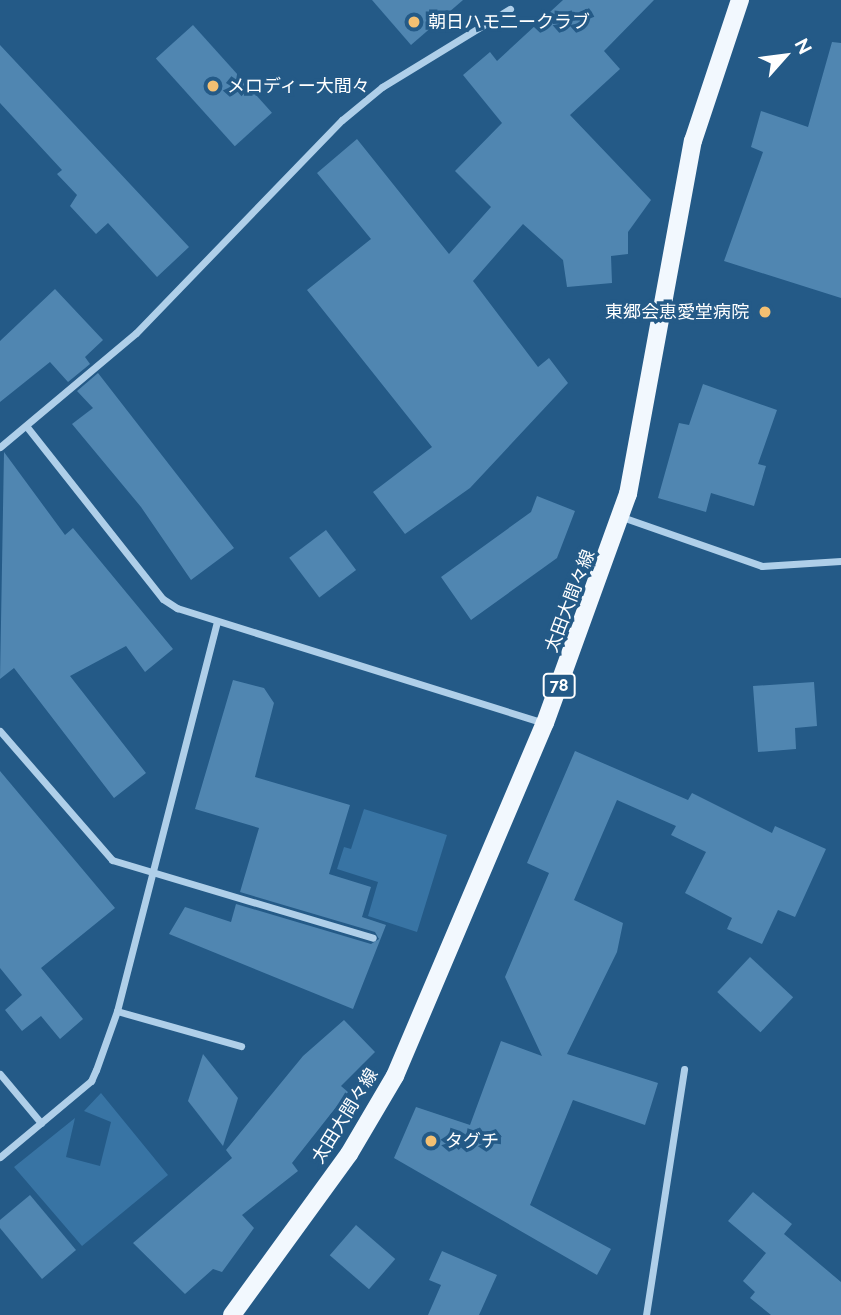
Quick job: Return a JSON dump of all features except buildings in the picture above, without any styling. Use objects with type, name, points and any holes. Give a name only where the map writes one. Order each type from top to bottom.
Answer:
[{"type":"main road","name":"太田大間々線","points":[[232,1315],[349,1154],[395,1076],[545,723],[622,517],[693,141],[740,0]]},
{"type":"street","points":[[0,447],[27,427],[135,333],[342,120],[382,87],[510,9]]},
{"type":"street","points":[[27,427],[163,599],[217,622],[545,723]]},
{"type":"street","points":[[622,517],[762,566],[841,561]]},
{"type":"street","points":[[0,1157],[91,1081],[117,1011],[217,622]]},
{"type":"street","points":[[0,731],[102,853],[152,873],[190,879],[373,938]]},
{"type":"street","points":[[117,1011],[241,1046]]},
{"type":"street","points":[[646,1315],[684,1069]]},
{"type":"street","points":[[0,1074],[41,1123]]},
{"type":"shaded area","points":[[364,809],[447,835],[417,932],[368,916],[378,882],[337,869],[344,847],[351,849]]},
{"type":"shaded area","points":[[101,1093],[168,1175],[82,1246],[14,1167],[75,1118],[66,1157],[100,1166],[111,1122],[84,1111]]},
{"type":"place","name":"朝日ハモ二ークラブ","points":[[414,22]]},
{"type":"place","name":"メロディー大間々","points":[[213,86]]},
{"type":"place","name":"東郷会恵愛堂病院","points":[[765,312]]},
{"type":"place","name":"タグチ","points":[[431,1141]]}]
